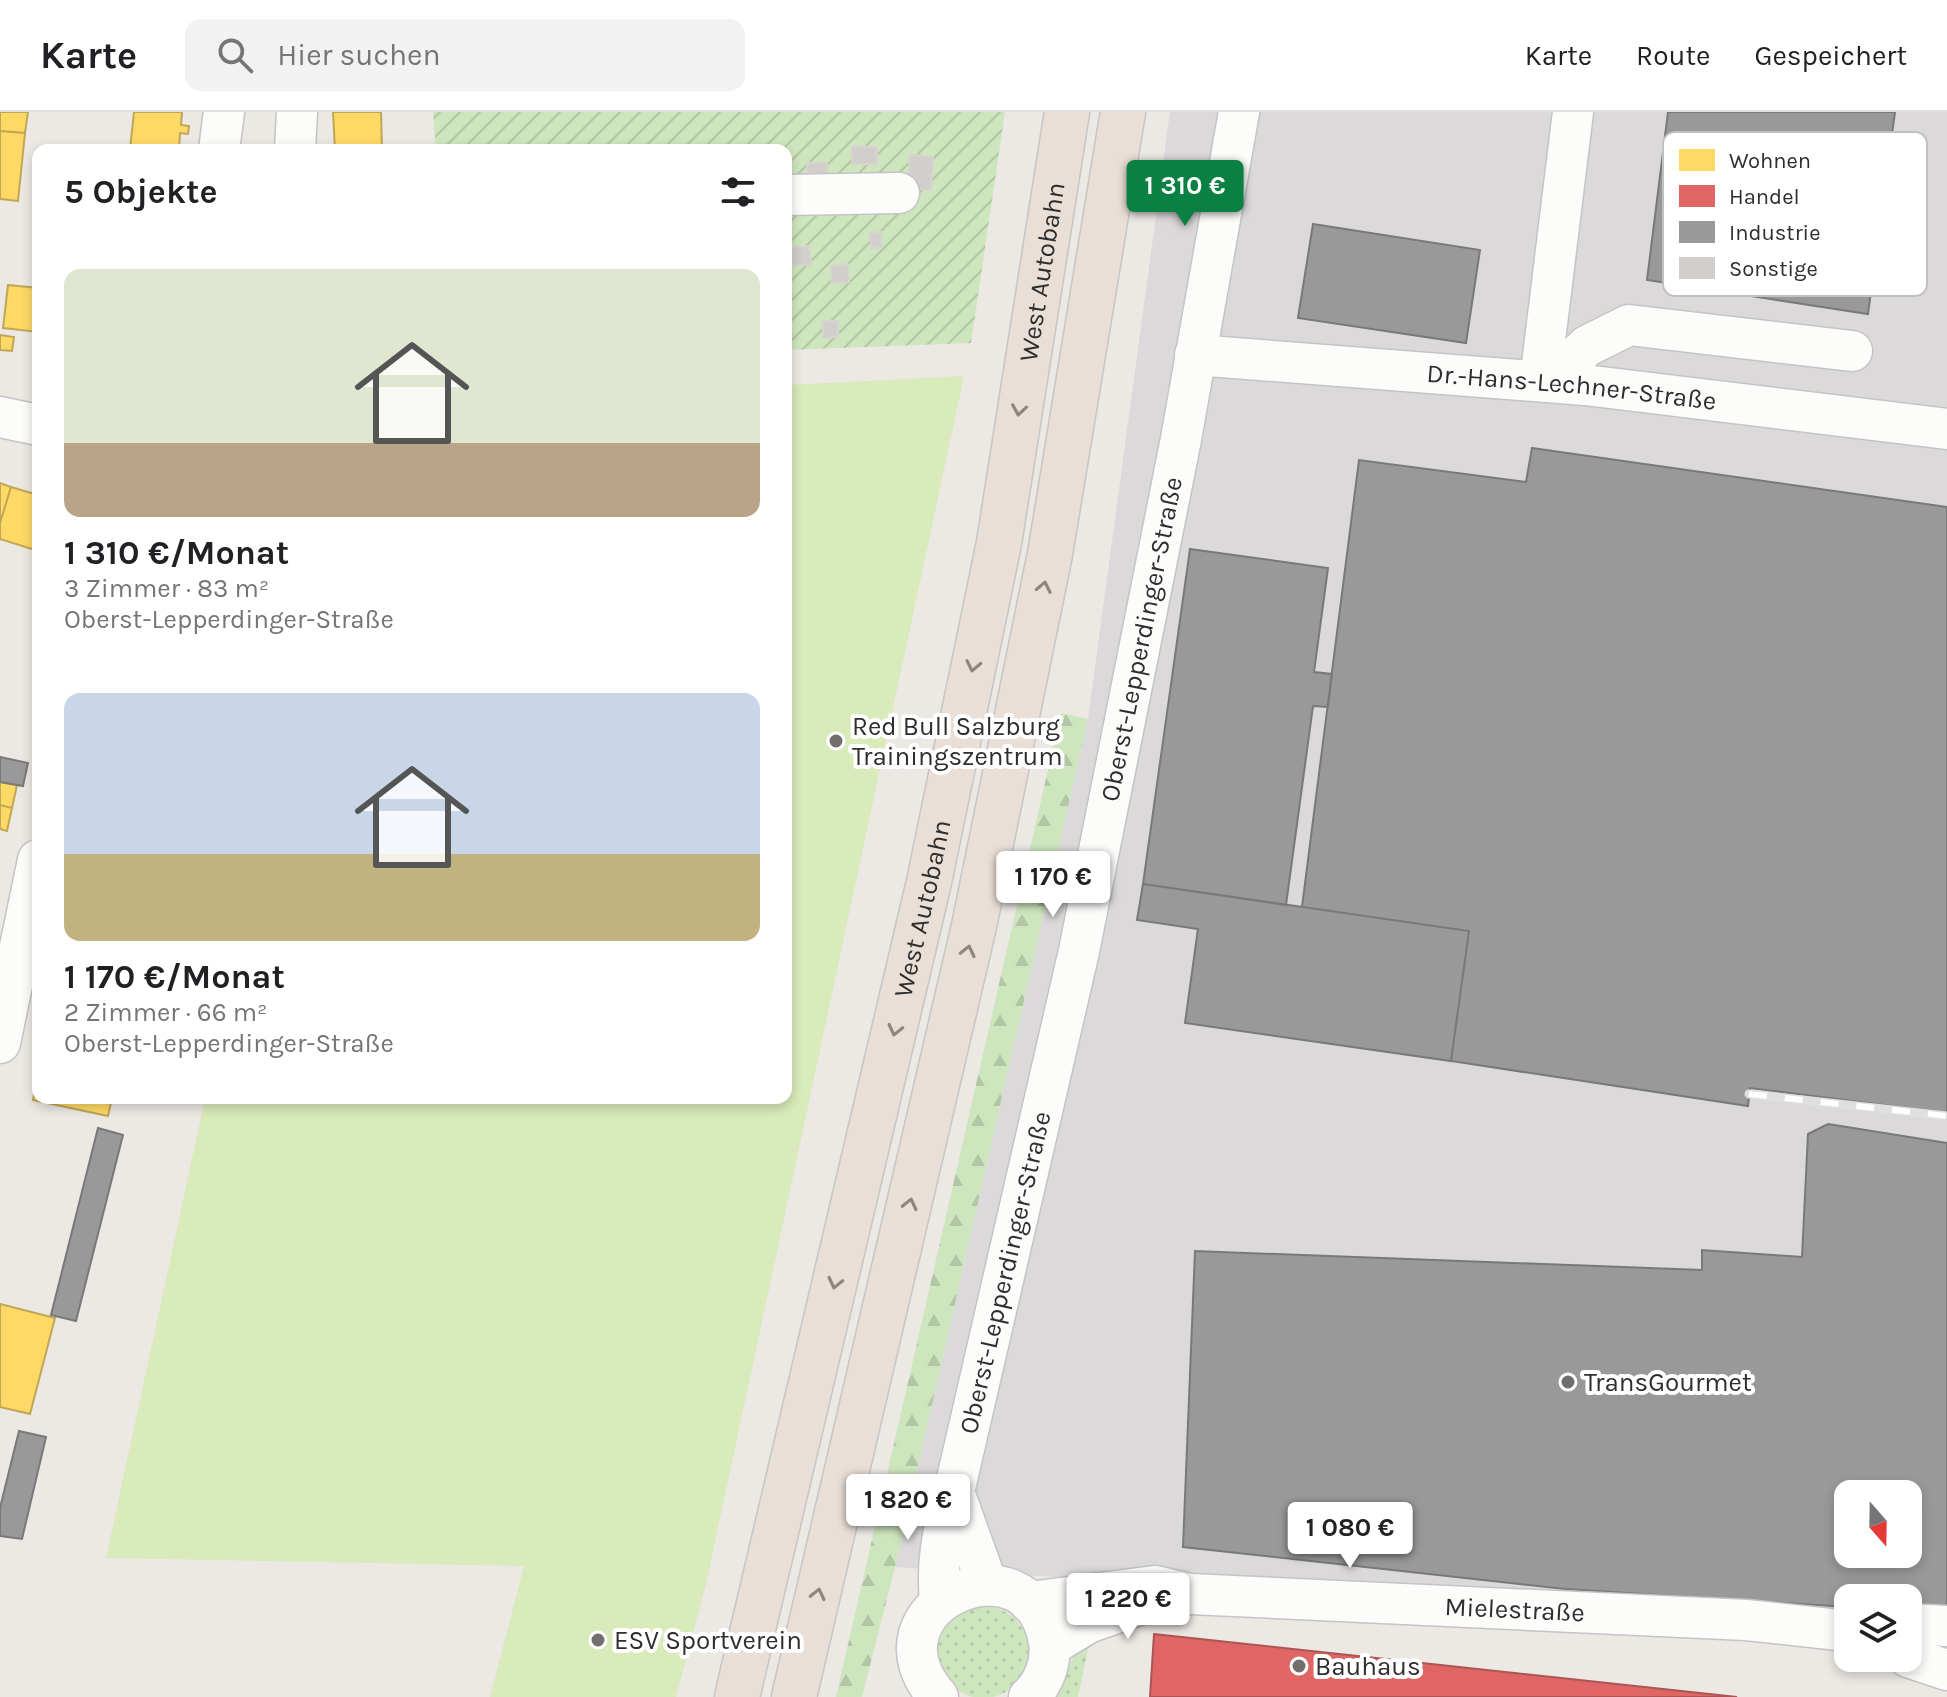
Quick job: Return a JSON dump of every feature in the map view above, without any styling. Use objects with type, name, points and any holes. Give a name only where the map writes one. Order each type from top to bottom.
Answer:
[{"type":"highway","name":"West Autobahn","points":[[737,1697],[929,882],[999,543],[1067,112]]},
{"type":"highway","name":"West Autobahn","points":[[794,1697],[974,926],[1050,554],[1123,112]]},
{"type":"street","points":[[220,144],[224,112]]},
{"type":"street","points":[[295,144],[297,112]]},
{"type":"street","name":"Oberst-Lepperdinger-Straße","points":[[940,1601],[937,1571],[940,1536],[954,1492],[1079,951],[1239,112]]},
{"type":"street","points":[[1554,382],[1573,112]]},
{"type":"street","points":[[792,195],[899,193]]},
{"type":"street","points":[[1554,382],[1587,346],[1629,325],[1852,351]]},
{"type":"street","name":"Dr.-Hans-Lechner-Straße","points":[[1195,355],[1554,382],[1947,429]]},
{"type":"street","points":[[0,417],[32,424]]},
{"type":"street","points":[[0,1043],[32,889]]},
{"type":"street","points":[[954,1492],[987,1584]]},
{"type":"street","points":[[921,1687],[920,1631],[940,1601],[970,1586],[987,1584],[1017,1593],[1040,1615],[1050,1646],[1043,1679],[1029,1697]]},
{"type":"street","name":"Mielestraße","points":[[1029,1602],[1155,1586],[1190,1594],[1746,1620],[1834,1630]]},
{"type":"street","name":"Mielestraße","points":[[1050,1646],[1088,1623],[1125,1608],[1190,1594]]},
{"type":"street","points":[[1922,1625],[1947,1626]]},
{"type":"street","points":[[1922,1643],[1947,1646]]},
{"type":"street","points":[[1922,1662],[1947,1670]]},
{"type":"shaded area","points":[[1170,112],[1947,112],[1947,1634],[1922,1611],[1922,1584],[1834,1584],[1834,1626],[895,1567],[1088,719]]},
{"type":"green space","points":[[433,112],[1005,112],[971,343],[792,350],[792,144],[436,144]]},
{"type":"green space","name":"Red Bull Salzburg Trainingszentrum","points":[[964,376],[706,1584],[676,1697],[490,1697],[524,1566],[106,1558],[204,1104],[792,1104],[792,385]]},
{"type":"green space","points":[[1061,713],[1088,719],[895,1567],[862,1697],[836,1697]]},
{"type":"green space","points":[[983,1606],[1000,1610],[1015,1620],[1025,1635],[1029,1652],[1025,1669],[1015,1684],[1000,1694],[983,1698],[966,1694],[951,1684],[941,1669],[937,1652],[941,1635],[951,1620],[966,1610]]},
{"type":"green space","points":[[1089,1644],[1078,1697],[1056,1697],[1067,1667]]},
{"type":"building: Wohnen","points":[[0,112],[28,112],[25,133],[0,131]]},
{"type":"building: Wohnen","points":[[134,112],[182,112],[181,125],[189,126],[188,134],[180,133],[179,144],[131,144]]},
{"type":"building: Wohnen","points":[[333,112],[381,112],[382,144],[335,144]]},
{"type":"building: Wohnen","points":[[0,131],[25,133],[18,201],[0,199]]},
{"type":"building: Wohnen","points":[[8,285],[32,287],[32,331],[3,328]]},
{"type":"building: Wohnen","points":[[0,335],[14,337],[12,351],[0,350]]},
{"type":"building: Wohnen","points":[[0,483],[11,487],[0,523]]},
{"type":"building: Wohnen","points":[[11,487],[32,493],[32,549],[0,539],[0,523]]},
{"type":"building: Wohnen","points":[[0,782],[17,785],[12,808],[0,805]]},
{"type":"building: Wohnen","points":[[0,805],[12,808],[7,831],[0,829]]},
{"type":"building: Wohnen","points":[[52,1104],[111,1104],[108,1116]]},
{"type":"building: Wohnen","points":[[0,1304],[55,1318],[30,1414],[0,1407]]},
{"type":"building: Handel","name":"Bauhaus","points":[[1154,1634],[1737,1697],[1150,1697]]},
{"type":"building: Industrie","points":[[1668,112],[1895,112],[1892,132],[1666,132]]},
{"type":"building: Industrie","points":[[1663,152],[1663,282],[1647,280]]},
{"type":"building: Industrie","points":[[1313,224],[1480,250],[1466,343],[1298,318]]},
{"type":"building: Industrie","points":[[1751,296],[1870,296],[1868,314]]},
{"type":"building: Industrie","points":[[1532,448],[1947,507],[1947,1113],[1750,1088],[1748,1106],[1451,1061],[1469,931],[1302,907],[1359,460],[1526,482]]},
{"type":"building: Industrie","points":[[1190,549],[1328,568],[1314,672],[1332,674],[1328,707],[1313,706],[1286,905],[1143,884]]},
{"type":"building: Industrie","points":[[0,757],[28,763],[23,786],[0,782]]},
{"type":"building: Industrie","points":[[1143,884],[1469,931],[1451,1061],[1185,1023],[1198,929],[1137,920]]},
{"type":"building: Industrie","name":"TransGourmet","points":[[1828,1124],[1947,1143],[1947,1613],[1922,1611],[1922,1584],[1834,1584],[1834,1606],[1565,1589],[1183,1547],[1195,1251],[1702,1270],[1702,1250],[1802,1257],[1808,1134]]},
{"type":"building: Industrie","points":[[98,1128],[123,1135],[76,1321],[51,1315]]},
{"type":"building: Industrie","points":[[19,1431],[46,1437],[22,1539],[0,1536],[0,1508]]},
{"type":"building: Sonstige","points":[[852,147],[877,147],[877,164],[852,164]]},
{"type":"building: Sonstige","points":[[910,155],[933,157],[931,190],[907,188]]},
{"type":"building: Sonstige","points":[[807,163],[827,163],[828,181],[808,182]]},
{"type":"building: Sonstige","points":[[881,232],[882,248],[871,248],[870,233]]},
{"type":"building: Sonstige","points":[[809,246],[811,265],[792,264],[792,247]]},
{"type":"building: Sonstige","points":[[848,264],[849,282],[832,283],[831,266]]},
{"type":"building: Sonstige","points":[[823,321],[838,321],[838,337],[823,338]]},
{"type":"railway","points":[[1749,1094],[1947,1116]]},
{"type":"place","name":"Red Bull Salzburg Trainingszentrum","points":[[836,741]]},
{"type":"place","name":"TransGourmet","points":[[1568,1382]]},
{"type":"place","name":"ESV Sportverein","points":[[598,1640]]},
{"type":"place","name":"Bauhaus","points":[[1299,1666]]}]
